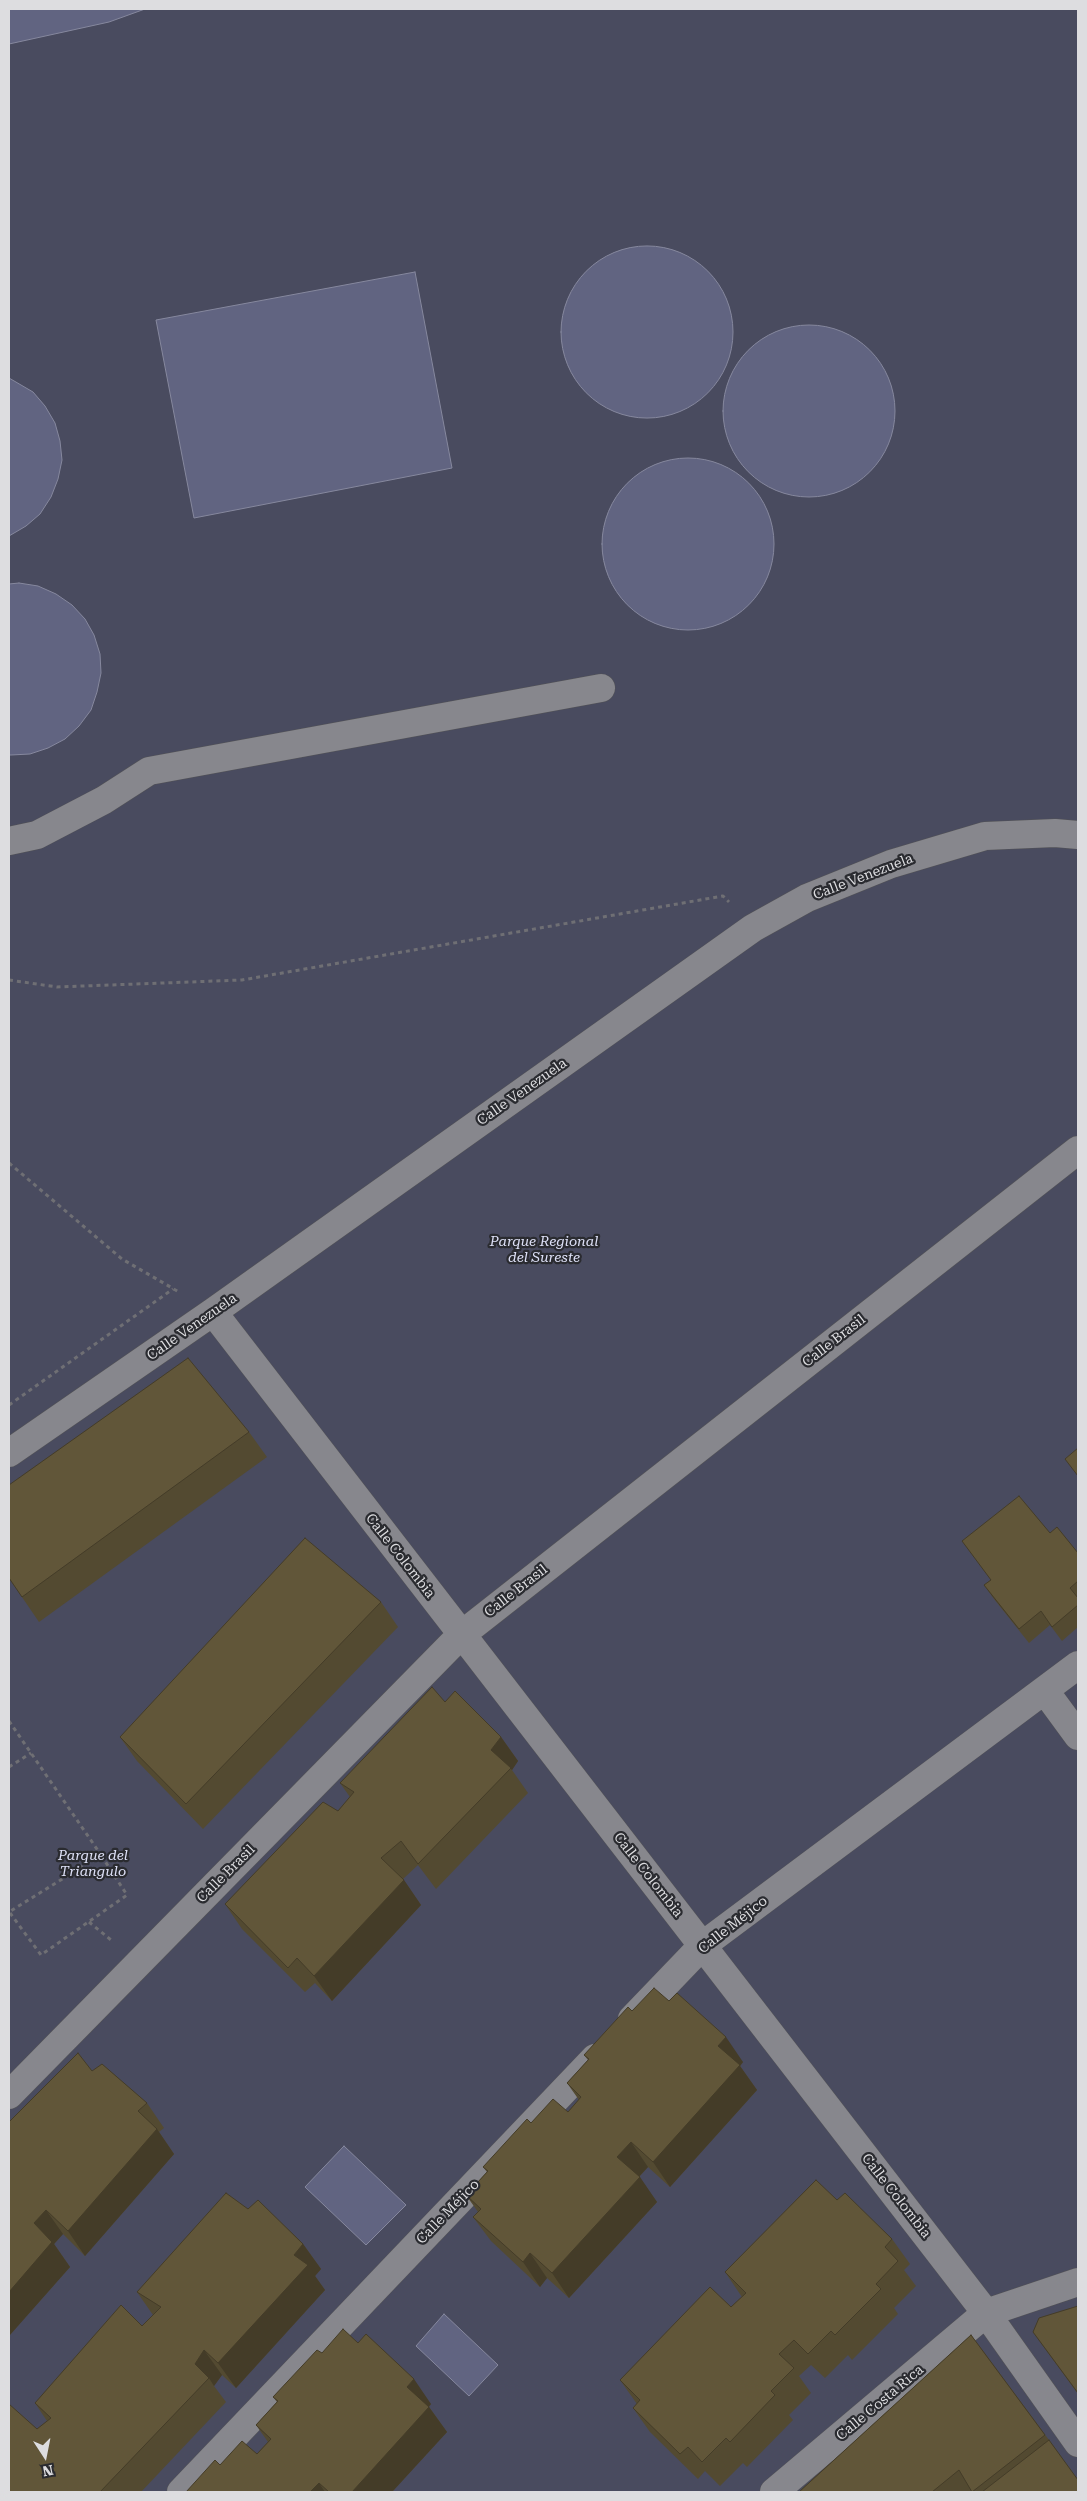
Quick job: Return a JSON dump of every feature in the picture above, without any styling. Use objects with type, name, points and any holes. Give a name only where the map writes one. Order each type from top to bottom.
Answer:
[{"type":"street","points":[[9,840],[36,835],[104,800],[149,771],[601,688]]},
{"type":"street","name":"Calle Venezuela","points":[[9,1453],[213,1312],[753,928],[807,898],[891,864],[984,836],[1055,833],[1078,835]]},
{"type":"street","name":"Calle Brasil","points":[[9,2095],[461,1635],[1078,1150]]},
{"type":"street","name":"Calle Colombia","points":[[213,1312],[986,2313],[1078,2442]]},
{"type":"street","name":"Calle Méjico","points":[[180,2492],[703,1945],[1045,1692],[1078,1665]]},
{"type":"street","points":[[1045,1692],[1078,1736]]},
{"type":"street","points":[[986,2313],[1078,2282]]},
{"type":"street","name":"Calle Costa Rica","points":[[774,2492],[986,2313]]},
{"type":"path","points":[[9,980],[57,986],[242,980],[723,896],[753,928]]},
{"type":"path","points":[[9,1163],[122,1259],[213,1312]]},
{"type":"path","points":[[9,1405],[173,1289]]},
{"type":"path","points":[[9,1721],[101,1855],[127,1895],[41,1955],[9,1913],[101,1855]]},
{"type":"path","points":[[9,1767],[31,1753]]},
{"type":"path","points":[[89,1922],[110,1940]]},
{"type":"green space","name":"Parque Regional del Sureste","points":[[9,9],[1078,9],[1078,2492],[9,2492]]},
{"type":"shaded area","points":[[9,9],[145,9],[109,22],[9,44]]},
{"type":"shaded area","points":[[647,246],[664,248],[680,253],[708,271],[726,299],[731,315],[733,332],[731,349],[726,365],[708,393],[680,411],[664,416],[647,418],[630,416],[614,411],[586,393],[568,365],[563,349],[561,332],[563,315],[568,299],[586,271],[614,253],[630,248]]},
{"type":"shaded area","points":[[415,272],[452,468],[194,518],[156,320]]},
{"type":"shaded area","points":[[809,325],[826,327],[842,332],[870,350],[888,378],[893,394],[895,411],[893,428],[888,444],[870,472],[842,490],[826,495],[809,497],[792,495],[776,490],[748,472],[730,444],[725,428],[723,411],[725,394],[730,378],[748,350],[776,332],[792,327]]},
{"type":"shaded area","points":[[9,378],[33,392],[45,406],[55,423],[60,441],[62,460],[58,479],[51,497],[40,514],[26,526],[9,536]]},
{"type":"shaded area","points":[[688,458],[705,460],[721,465],[749,483],[767,511],[772,527],[774,544],[772,561],[767,577],[749,605],[721,623],[705,628],[688,630],[671,628],[655,623],[627,605],[609,577],[604,561],[602,544],[604,527],[609,511],[627,483],[655,465],[671,460]]},
{"type":"shaded area","points":[[19,583],[38,586],[56,594],[72,605],[85,619],[94,635],[100,654],[101,673],[91,710],[79,726],[65,739],[48,748],[30,754],[9,755],[9,584]]},
{"type":"shaded area","points":[[344,2146],[406,2205],[366,2245],[305,2187]]},
{"type":"shaded area","points":[[444,2314],[498,2365],[469,2396],[416,2346]]},
{"type":"building","points":[[188,1358],[249,1432],[22,1597],[9,1578],[9,1485]]},
{"type":"building","points":[[1078,1448],[1078,1476],[1065,1459]]},
{"type":"building","points":[[1019,1496],[1050,1533],[1057,1527],[1078,1553],[1078,1581],[1070,1588],[1078,1598],[1078,1605],[1052,1627],[1041,1611],[1019,1629],[984,1585],[991,1580],[962,1541]]},
{"type":"building","points":[[305,1538],[381,1602],[186,1804],[120,1737]]},
{"type":"building","points":[[432,1687],[445,1702],[455,1691],[501,1737],[491,1750],[511,1768],[418,1864],[401,1841],[381,1858],[404,1880],[314,1976],[297,1958],[288,1968],[225,1904],[323,1802],[338,1811],[354,1792],[340,1783]]},
{"type":"building","points":[[654,1988],[669,2001],[677,1993],[726,2037],[718,2046],[740,2065],[653,2162],[631,2142],[617,2157],[640,2177],[552,2273],[530,2253],[523,2262],[473,2217],[481,2209],[466,2195],[488,2171],[483,2167],[527,2119],[531,2123],[553,2099],[568,2112],[581,2097],[567,2083],[589,2059],[584,2055],[628,2007],[632,2011]]},
{"type":"building","points":[[78,2053],[92,2071],[102,2064],[147,2103],[138,2111],[157,2129],[68,2231],[46,2210],[34,2223],[52,2242],[9,2292],[9,2122]]},
{"type":"building","points":[[816,2180],[837,2200],[845,2193],[892,2239],[885,2247],[898,2261],[876,2284],[881,2289],[835,2335],[831,2331],[808,2354],[794,2340],[779,2354],[794,2368],[771,2391],[775,2395],[730,2442],[726,2438],[702,2462],[688,2447],[680,2454],[633,2408],[640,2400],[620,2380],[710,2287],[731,2307],[746,2293],[725,2272]]},
{"type":"building","points":[[226,2193],[248,2209],[258,2200],[303,2244],[294,2255],[308,2265],[218,2363],[204,2350],[195,2364],[209,2378],[100,2492],[9,2492],[9,2404],[37,2429],[51,2418],[35,2403],[121,2305],[142,2326],[161,2307],[137,2292]]},
{"type":"building","points":[[1078,2306],[1078,2393],[1033,2332],[1039,2318]]},
{"type":"building","points":[[343,2329],[358,2343],[366,2334],[414,2379],[407,2387],[429,2407],[352,2492],[329,2492],[319,2483],[310,2492],[186,2492],[215,2460],[220,2465],[242,2441],[257,2454],[271,2439],[256,2425],[278,2401],[273,2397],[317,2350],[322,2353]]},
{"type":"building","points":[[971,2335],[1045,2435],[972,2492],[959,2470],[932,2492],[799,2492]]},
{"type":"building","points":[[1049,2440],[1078,2480],[1078,2492],[982,2492]]},
{"type":"park label","name":"Parque del Triangulo","points":[[93,1864]]}]
